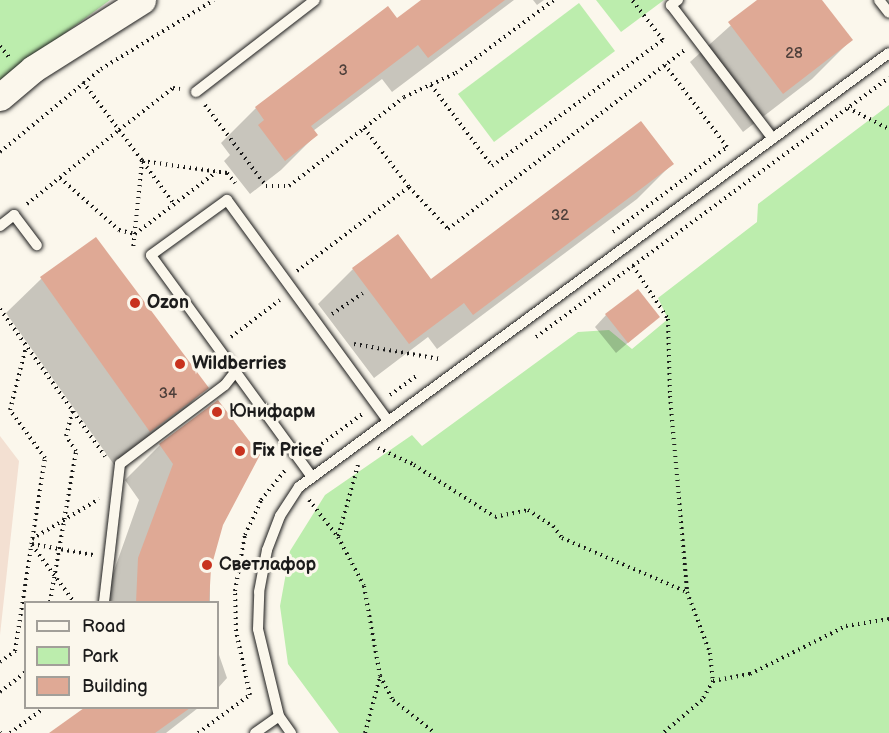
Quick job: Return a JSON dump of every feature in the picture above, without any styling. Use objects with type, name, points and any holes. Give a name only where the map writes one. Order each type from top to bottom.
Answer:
[{"type":"street","points":[[0,97],[33,69],[142,0]]},
{"type":"lane","points":[[195,92],[315,0]]},
{"type":"lane","points":[[678,0],[671,5],[772,139]]},
{"type":"lane","points":[[879,0],[889,13]]},
{"type":"lane","points":[[291,733],[279,716],[258,629],[259,592],[267,550],[280,516],[312,477],[622,252],[889,53]]},
{"type":"lane","points":[[312,477],[151,255],[227,200],[388,421]]},
{"type":"lane","points":[[0,226],[14,215],[37,245]]},
{"type":"lane","points":[[104,601],[120,464],[225,385],[235,372]]},
{"type":"lane","points":[[255,733],[279,716]]},
{"type":"path","points":[[0,152],[83,82],[214,0]]},
{"type":"path","points":[[83,82],[119,130],[172,88],[195,92],[266,186],[290,186],[404,98],[456,73],[554,0]]},
{"type":"path","points":[[431,85],[492,166],[663,40],[632,0]]},
{"type":"path","points":[[364,128],[409,187],[448,229],[698,40]]},
{"type":"path","points":[[663,733],[702,700],[713,681],[710,653],[687,592],[670,396],[668,319],[609,234],[727,147],[665,65]]},
{"type":"path","points":[[848,108],[889,129]]},
{"type":"path","points":[[142,161],[174,204]]},
{"type":"path","points":[[60,178],[119,230],[135,234],[216,172]]},
{"type":"path","points":[[285,280],[409,187]]},
{"type":"path","points":[[217,347],[293,291]]},
{"type":"path","points":[[335,323],[330,316],[363,293]]},
{"type":"path","points":[[0,309],[106,453],[104,465]]},
{"type":"path","points":[[346,337],[352,344],[438,360],[447,354]]},
{"type":"path","points":[[0,662],[15,651],[45,458],[10,410],[26,347]]},
{"type":"path","points":[[50,601],[76,451],[66,436],[73,410]]},
{"type":"path","points":[[349,424],[361,442],[414,465],[495,517],[528,510],[553,526],[562,538],[687,592]]},
{"type":"path","points":[[361,442],[338,537],[364,586],[380,676],[393,700],[435,733]]},
{"type":"path","points":[[99,510],[102,488]]},
{"type":"path","points":[[32,542],[100,499]]},
{"type":"path","points":[[32,542],[93,555]]},
{"type":"path","points":[[32,542],[73,601]]},
{"type":"path","points":[[92,567],[95,544]]},
{"type":"path","points":[[713,681],[750,674],[846,626],[889,619]]},
{"type":"path","points":[[0,692],[24,674]]},
{"type":"path","points":[[365,733],[380,676]]},
{"type":"path","points":[[10,733],[43,709]]},
{"type":"shaded area","points":[[0,436],[19,461],[0,635]]},
{"type":"green space","points":[[0,0],[110,0],[0,81]]},
{"type":"green space","points":[[596,0],[664,0],[621,32]]},
{"type":"green space","points":[[579,3],[615,51],[494,142],[458,94]]},
{"type":"green space","points":[[889,105],[889,733],[339,733],[288,664],[280,606],[290,551],[325,495],[412,435],[422,446],[578,332],[609,330],[632,349],[668,319],[658,298],[757,222],[758,204]]},
{"type":"building","points":[[421,0],[505,0],[428,58],[418,45],[311,126],[318,135],[285,161],[258,125],[264,120],[255,107],[388,6],[397,18]]},
{"type":"building","points":[[757,0],[822,0],[853,40],[783,94],[728,22]]},
{"type":"building","points":[[641,121],[674,164],[473,315],[464,303],[409,344],[352,268],[398,234],[431,279]]},
{"type":"building","points":[[96,237],[209,388],[150,432],[40,277]]},
{"type":"building","points":[[638,289],[660,317],[628,343],[605,314]]},
{"type":"building","points":[[218,400],[260,455],[223,525],[211,568],[209,601],[136,601],[138,558],[173,464],[159,444]]},
{"type":"building","points":[[83,709],[189,709],[155,733],[49,733]]},
{"type":"place","name":"Ozon","points":[[135,303]]},
{"type":"place","name":"Wildberries","points":[[180,364]]},
{"type":"place","name":"Юнифарм","points":[[217,412]]},
{"type":"place","name":"Fix Price","points":[[240,451]]},
{"type":"place","name":"Светлафор","points":[[207,565]]}]
